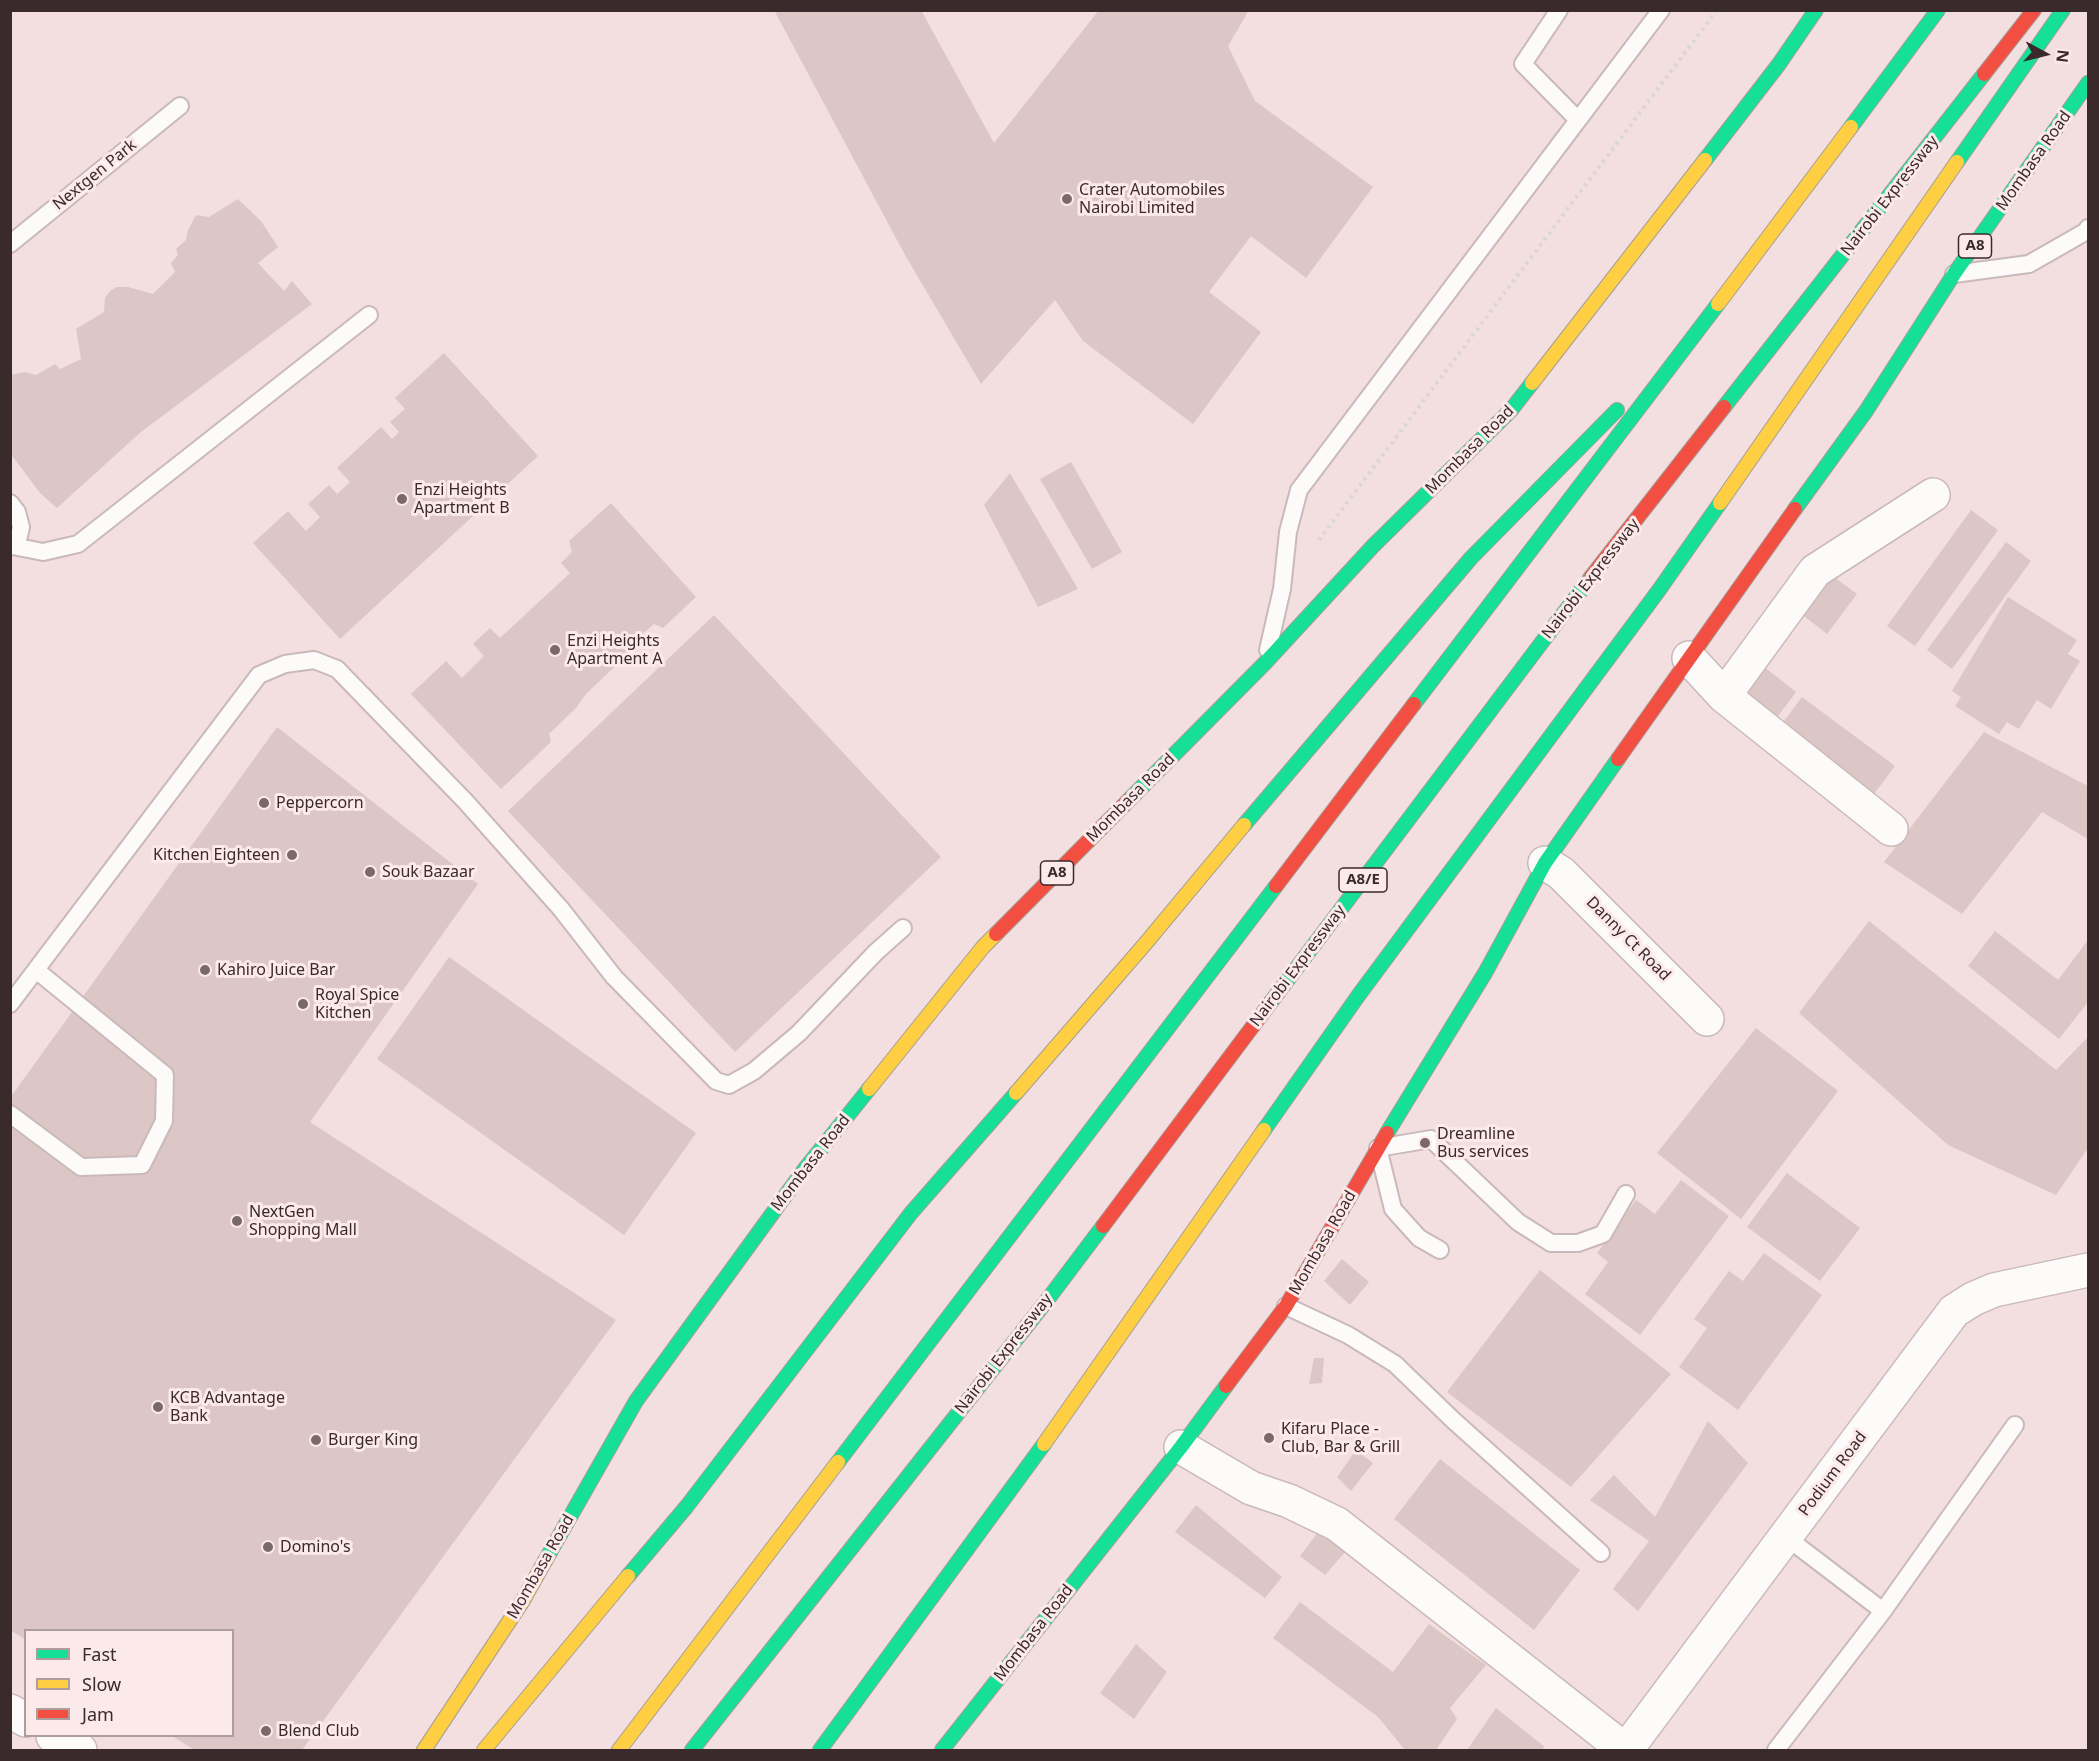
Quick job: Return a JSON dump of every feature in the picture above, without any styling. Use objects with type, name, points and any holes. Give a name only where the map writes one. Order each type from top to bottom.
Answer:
[{"type":"highway","name":"Mombasa Road","points":[[424,1750],[522,1602],[636,1401],[804,1170],[984,947],[1265,663],[1373,546],[1511,410],[1772,73],[1816,10]]},
{"type":"highway","points":[[619,1750],[1714,310],[1938,10]]},
{"type":"highway","name":"Nairobi Expressway","points":[[692,1750],[1048,1299],[1577,595],[2034,10]]},
{"type":"highway","points":[[820,1750],[1059,1422],[1358,996],[1659,590],[2046,38],[2063,10]]},
{"type":"highway","name":"Mombasa Road","points":[[942,1750],[1181,1447],[1287,1306],[1378,1148],[1485,973],[1545,863],[1866,411],[1954,274],[2088,83]]},
{"type":"highway","points":[[484,1750],[687,1506],[911,1213],[1145,944],[1471,558],[1714,310]]},
{"type":"street","points":[[1724,696],[1815,571],[1933,495]]},
{"type":"street","points":[[1689,658],[1724,696],[1891,828]]},
{"type":"street","name":"Danny Ct Road","points":[[1545,863],[1561,873],[1707,1019]]},
{"type":"street","name":"Podium Road","points":[[1625,1750],[1954,1311],[1994,1290],[2088,1270]]},
{"type":"street","points":[[1181,1447],[1251,1488],[1289,1501],[1337,1524],[1625,1750]]},
{"type":"street","points":[[10,1711],[24,1719]]},
{"type":"street","points":[[55,1737],[80,1750]]},
{"type":"lane","points":[[1558,10],[1523,64],[1578,120]]},
{"type":"lane","points":[[1265,663],[1282,589],[1288,532],[1299,490],[1661,10]]},
{"type":"lane","name":"Nextgen Park","points":[[10,244],[180,106]]},
{"type":"lane","points":[[1954,274],[2029,264],[2087,231]]},
{"type":"lane","points":[[10,503],[17,512],[21,527],[19,536],[12,546],[43,552],[78,544],[369,315]]},
{"type":"lane","points":[[10,1004],[259,675],[285,664],[314,660],[337,669],[466,802],[561,909],[614,977],[716,1081],[729,1085],[754,1071],[799,1033],[876,952],[903,928]]},
{"type":"lane","points":[[10,1114],[81,1167],[142,1165],[164,1120],[165,1075],[36,970]]},
{"type":"lane","points":[[1440,1250],[1419,1238],[1393,1209],[1378,1148],[1431,1138],[1518,1222],[1551,1243],[1578,1243],[1603,1234],[1626,1194]]},
{"type":"lane","points":[[1287,1306],[1348,1335],[1395,1364],[1453,1420],[1601,1553]]},
{"type":"lane","points":[[1776,1750],[1882,1611],[2014,1425]]},
{"type":"lane","points":[[1786,1537],[1882,1611]]},
{"type":"path","points":[[1318,541],[1717,10]]},
{"type":"building","points":[[774,10],[921,10],[994,143],[1099,10],[1249,10],[1228,46],[1255,101],[1373,187],[1306,278],[1251,236],[1209,292],[1261,332],[1193,424],[1083,341],[1055,300],[981,384],[905,255]]},
{"type":"building","points":[[238,199],[261,221],[278,247],[258,263],[284,291],[292,281],[312,304],[141,432],[57,508],[40,493],[10,453],[10,375],[25,372],[36,375],[55,364],[60,369],[81,359],[76,329],[104,312],[105,298],[110,291],[117,287],[128,287],[153,294],[175,272],[171,263],[178,255],[176,249],[186,240],[188,230],[196,215],[209,217]]},
{"type":"building","name":"Enzi Heights Apartment B","points":[[444,353],[538,456],[340,639],[253,543],[288,511],[306,531],[320,517],[308,504],[329,485],[337,494],[350,482],[337,468],[381,427],[392,439],[399,432],[390,422],[405,409],[395,398]]},
{"type":"building","points":[[1071,462],[1122,552],[1092,569],[1040,479]]},
{"type":"building","points":[[1010,473],[1078,589],[1038,607],[984,505]]},
{"type":"building","name":"Enzi Heights Apartment A","points":[[611,503],[696,597],[663,628],[654,624],[640,636],[627,655],[549,734],[551,742],[501,789],[411,694],[446,661],[462,678],[484,656],[473,644],[490,628],[500,638],[570,573],[561,563],[572,552],[569,541]]},
{"type":"building","points":[[1971,510],[1998,530],[1915,646],[1887,626]]},
{"type":"building","points":[[2006,542],[2031,561],[1952,669],[1927,650]]},
{"type":"building","points":[[1829,573],[1857,594],[1827,634],[1799,612]]},
{"type":"building","points":[[2008,597],[2077,640],[2068,654],[2080,661],[2051,709],[2037,700],[2019,729],[2007,722],[1999,734],[1955,706],[1961,697],[1952,691]]},
{"type":"building","points":[[714,615],[941,857],[735,1052],[508,811]]},
{"type":"building","points":[[1758,662],[1796,692],[1776,719],[1734,691]]},
{"type":"building","points":[[1802,697],[1895,766],[1874,794],[1781,725]]},
{"type":"building","name":"NextGen Shopping Mall","points":[[277,727],[478,884],[310,1122],[616,1320],[302,1750],[195,1750],[174,1737],[234,1737],[234,1629],[24,1629],[24,1639],[10,1630],[10,1098]]},
{"type":"building","points":[[1984,732],[2088,786],[2088,839],[2042,812],[1962,914],[1884,862]]},
{"type":"building","points":[[1869,921],[2056,1070],[2088,1037],[2088,1148],[2056,1195],[1948,1145],[1799,1013]]},
{"type":"building","points":[[1995,931],[2058,980],[2088,940],[2088,1002],[2059,1039],[1968,966]]},
{"type":"building","points":[[449,957],[696,1133],[624,1235],[377,1059]]},
{"type":"building","points":[[1756,1028],[1838,1091],[1741,1219],[1657,1153]]},
{"type":"building","points":[[1787,1173],[1860,1228],[1820,1281],[1747,1227]]},
{"type":"building","points":[[1681,1180],[1729,1216],[1640,1335],[1585,1294],[1608,1262],[1597,1253],[1636,1200],[1655,1214]]},
{"type":"building","points":[[1764,1253],[1822,1295],[1738,1410],[1679,1367],[1707,1328],[1694,1319],[1729,1271],[1743,1281]]},
{"type":"building","points":[[1342,1259],[1369,1282],[1350,1305],[1324,1281]]},
{"type":"building","points":[[1540,1270],[1671,1374],[1571,1487],[1447,1392]]},
{"type":"building","points":[[1314,1358],[1324,1358],[1322,1383],[1309,1384]]},
{"type":"building","points":[[1708,1421],[1748,1463],[1638,1611],[1613,1589],[1649,1541],[1590,1500],[1614,1475],[1655,1517]]},
{"type":"building","points":[[1356,1450],[1373,1463],[1351,1491],[1337,1477]]},
{"type":"building","points":[[1440,1459],[1580,1570],[1534,1630],[1394,1519]]},
{"type":"building","points":[[1196,1505],[1282,1577],[1265,1598],[1175,1532]]},
{"type":"building","points":[[1319,1531],[1346,1551],[1325,1575],[1300,1556]]},
{"type":"building","points":[[1300,1602],[1393,1672],[1429,1624],[1486,1665],[1450,1708],[1457,1719],[1436,1750],[1405,1750],[1378,1717],[1273,1638]]},
{"type":"building","points":[[1136,1644],[1167,1672],[1134,1719],[1100,1693]]},
{"type":"building","points":[[1496,1708],[1545,1747],[1541,1750],[1467,1750]]},
{"type":"traffic: fast","points":[[1705,160],[1779,64],[1816,10]]},
{"type":"traffic: fast","points":[[1851,127],[1938,10]]},
{"type":"traffic: fast","points":[[1957,162],[2063,10]]},
{"type":"traffic: fast","points":[[1724,407],[1984,74]]},
{"type":"traffic: fast","points":[[1795,509],[1866,411],[1954,274],[2088,83]]},
{"type":"traffic: fast","points":[[1414,704],[1718,304]]},
{"type":"traffic: fast","points":[[1129,800],[1265,663],[1373,546],[1511,410],[1532,383]]},
{"type":"traffic: fast","points":[[1244,825],[1471,558],[1617,410]]},
{"type":"traffic: fast","points":[[1264,1130],[1358,996],[1659,590],[1720,503]]},
{"type":"traffic: fast","points":[[1271,1002],[1591,577]]},
{"type":"traffic: fast","points":[[1387,1133],[1485,973],[1545,863],[1618,759]]},
{"type":"traffic: fast","points":[[838,1462],[1276,886]]},
{"type":"traffic: fast","points":[[545,1561],[636,1401],[804,1170],[869,1089]]},
{"type":"traffic: fast","points":[[628,1576],[687,1506],[911,1213],[1016,1093]]},
{"type":"traffic: fast","points":[[692,1750],[1103,1226]]},
{"type":"traffic: fast","points":[[942,1750],[1181,1447],[1226,1386]]},
{"type":"traffic: fast","points":[[820,1750],[1044,1444]]},
{"type":"traffic: slow","points":[[1718,304],[1851,127]]},
{"type":"traffic: slow","points":[[1532,383],[1705,160]]},
{"type":"traffic: slow","points":[[1720,503],[1957,162]]},
{"type":"traffic: slow","points":[[1016,1093],[1244,825]]},
{"type":"traffic: slow","points":[[869,1089],[983,947],[996,934]]},
{"type":"traffic: slow","points":[[1044,1444],[1264,1130]]},
{"type":"traffic: slow","points":[[619,1750],[838,1462]]},
{"type":"traffic: slow","points":[[424,1750],[522,1602],[545,1561]]},
{"type":"traffic: slow","points":[[484,1750],[628,1576]]},
{"type":"traffic: jam","points":[[1984,74],[2034,10]]},
{"type":"traffic: jam","points":[[1591,577],[1724,407]]},
{"type":"traffic: jam","points":[[1618,759],[1795,509]]},
{"type":"traffic: jam","points":[[1276,886],[1414,704]]},
{"type":"traffic: jam","points":[[996,934],[1129,800]]},
{"type":"traffic: jam","points":[[1103,1226],[1271,1002]]},
{"type":"traffic: jam","points":[[1226,1386],[1286,1306],[1387,1133]]},
{"type":"place","name":"Crater Automobiles Nairobi Limited","points":[[1067,199]]},
{"type":"place","name":"Enzi Heights Apartment B","points":[[402,499]]},
{"type":"place","name":"Enzi Heights Apartment A","points":[[555,650]]},
{"type":"place","name":"Peppercorn","points":[[264,803]]},
{"type":"place","name":"Kitchen Eighteen","points":[[292,855]]},
{"type":"place","name":"Souk Bazaar","points":[[370,872]]},
{"type":"place","name":"Kahiro Juice Bar","points":[[205,970]]},
{"type":"place","name":"Royal Spice Kitchen","points":[[303,1004]]},
{"type":"place","name":"Dreamline Bus services","points":[[1425,1143]]},
{"type":"place","name":"NextGen Shopping Mall","points":[[237,1221]]},
{"type":"place","name":"KCB Advantage Bank","points":[[158,1407]]},
{"type":"place","name":"Kifaru Place - Club, Bar & Grill","points":[[1269,1438]]},
{"type":"place","name":"Burger King","points":[[316,1440]]},
{"type":"place","name":"Domino's","points":[[268,1547]]},
{"type":"place","name":"Blend Club","points":[[266,1731]]}]
